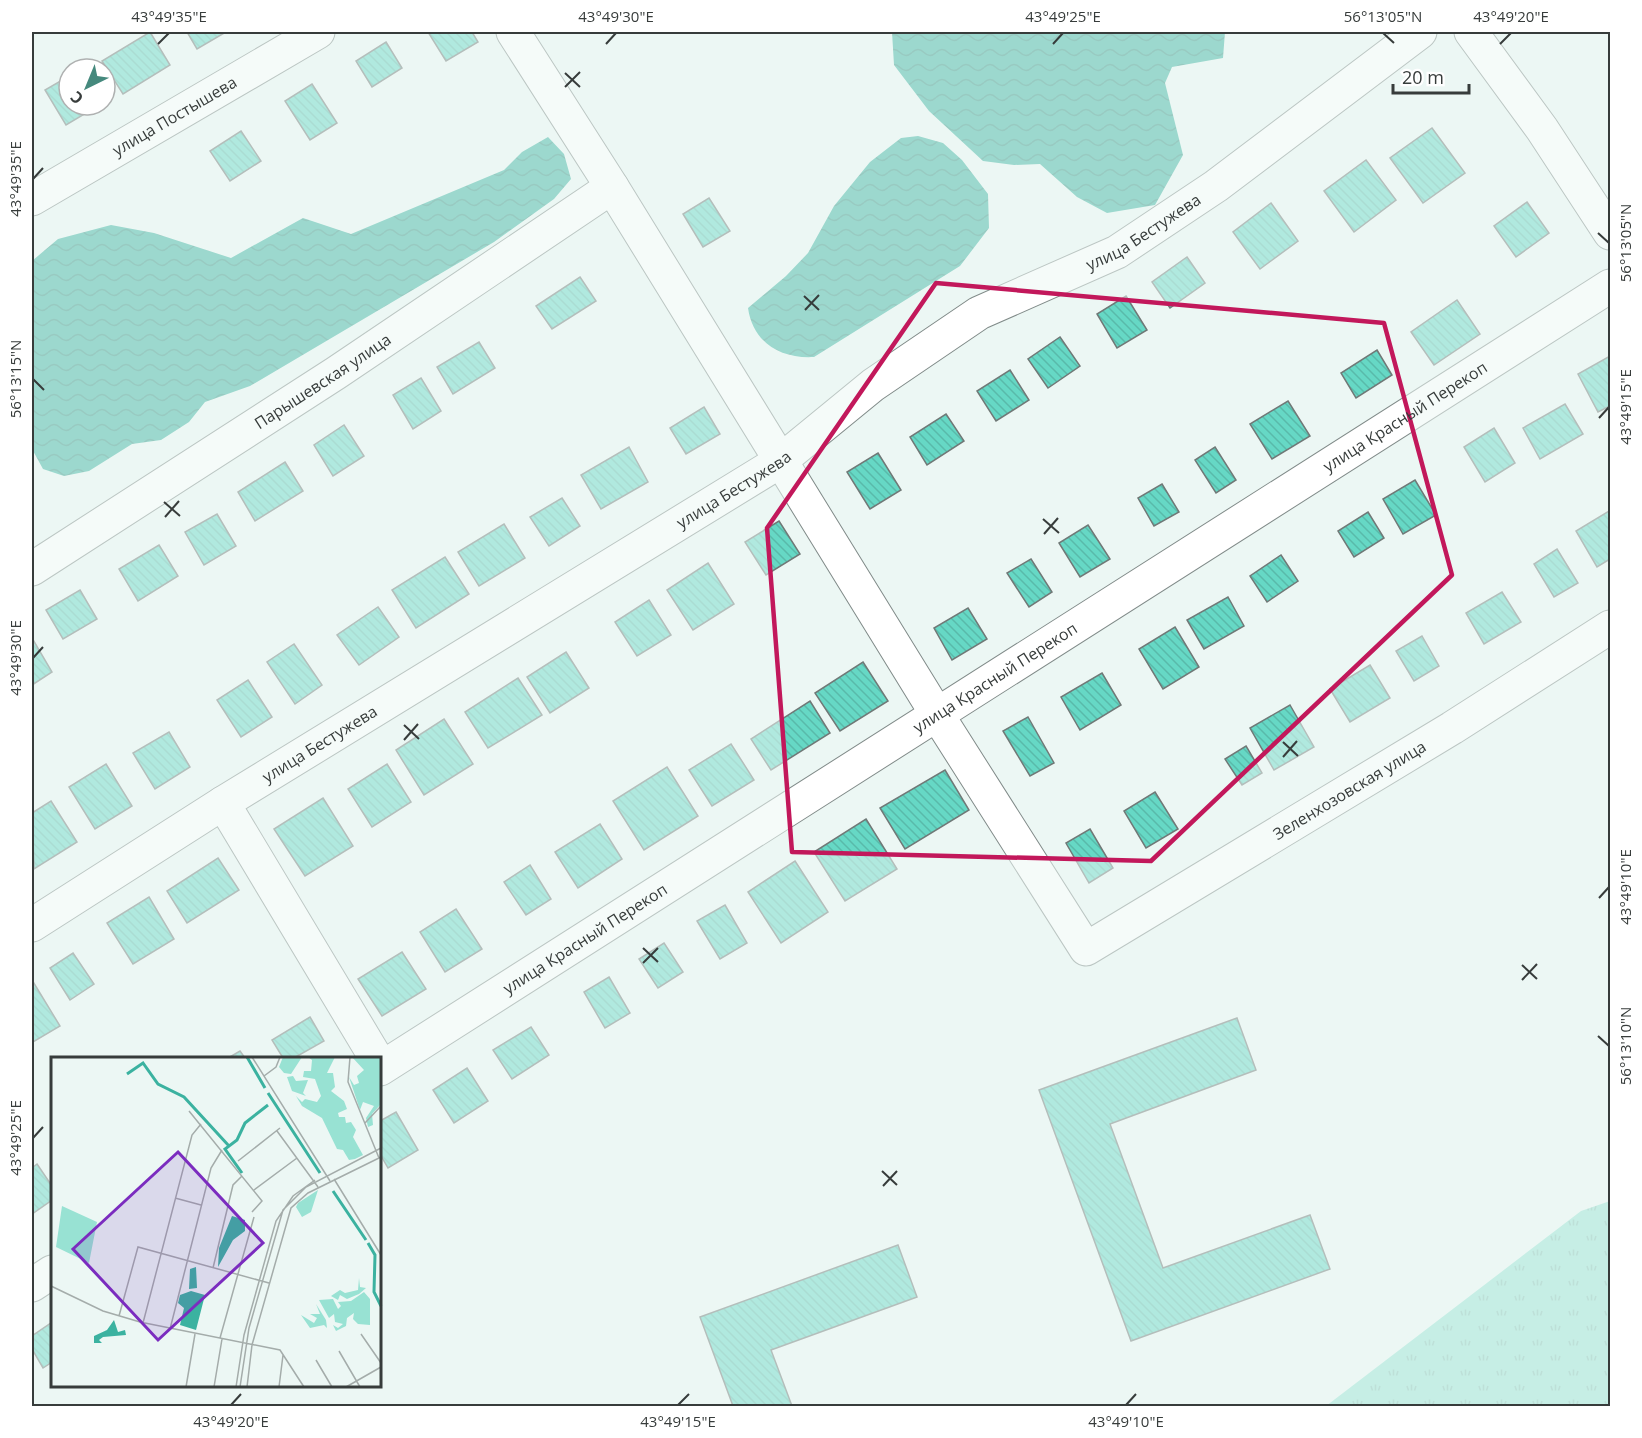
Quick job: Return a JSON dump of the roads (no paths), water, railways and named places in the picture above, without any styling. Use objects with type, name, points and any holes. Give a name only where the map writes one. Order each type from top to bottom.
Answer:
[{"type":"street","name":"улица Постышева","points":[[32,199],[318,32]]},
{"type":"street","points":[[513,32],[612,187],[779,462],[938,716]]},
{"type":"street","name":"улица Бестужева","points":[[32,925],[223,802],[779,462],[873,386],[979,313],[1117,252],[1216,186],[1420,32]]},
{"type":"street","points":[[1471,32],[1542,129],[1611,233]]},
{"type":"street","name":"Парышевская улица","points":[[32,569],[336,373],[612,187]]},
{"type":"street","name":"улица Красный Перекоп","points":[[381,1064],[938,716],[1611,286]]},
{"type":"street","name":"Зеленхозовская улица","points":[[938,716],[1086,949],[1452,728],[1611,627]]},
{"type":"street","points":[[223,802],[374,1057]]},
{"type":"street","points":[[32,1286],[51,1273]]},
{"type":"water","points":[[892,32],[1225,32],[1223,58],[1172,67],[1165,83],[1183,155],[1155,205],[1107,213],[1077,197],[1040,164],[1014,165],[983,161],[929,111],[894,65]]},
{"type":"water","points":[[918,136],[943,143],[962,160],[988,194],[989,228],[960,266],[814,357],[790,355],[770,346],[756,331],[748,308],[786,276],[808,253],[834,206],[870,162],[901,138]]},
{"type":"water","points":[[548,137],[564,154],[571,179],[554,199],[494,242],[250,386],[205,402],[189,422],[161,440],[132,444],[89,471],[64,476],[43,469],[32,449],[32,261],[58,239],[111,225],[154,233],[231,258],[303,218],[351,234],[504,170],[522,152]]}]
